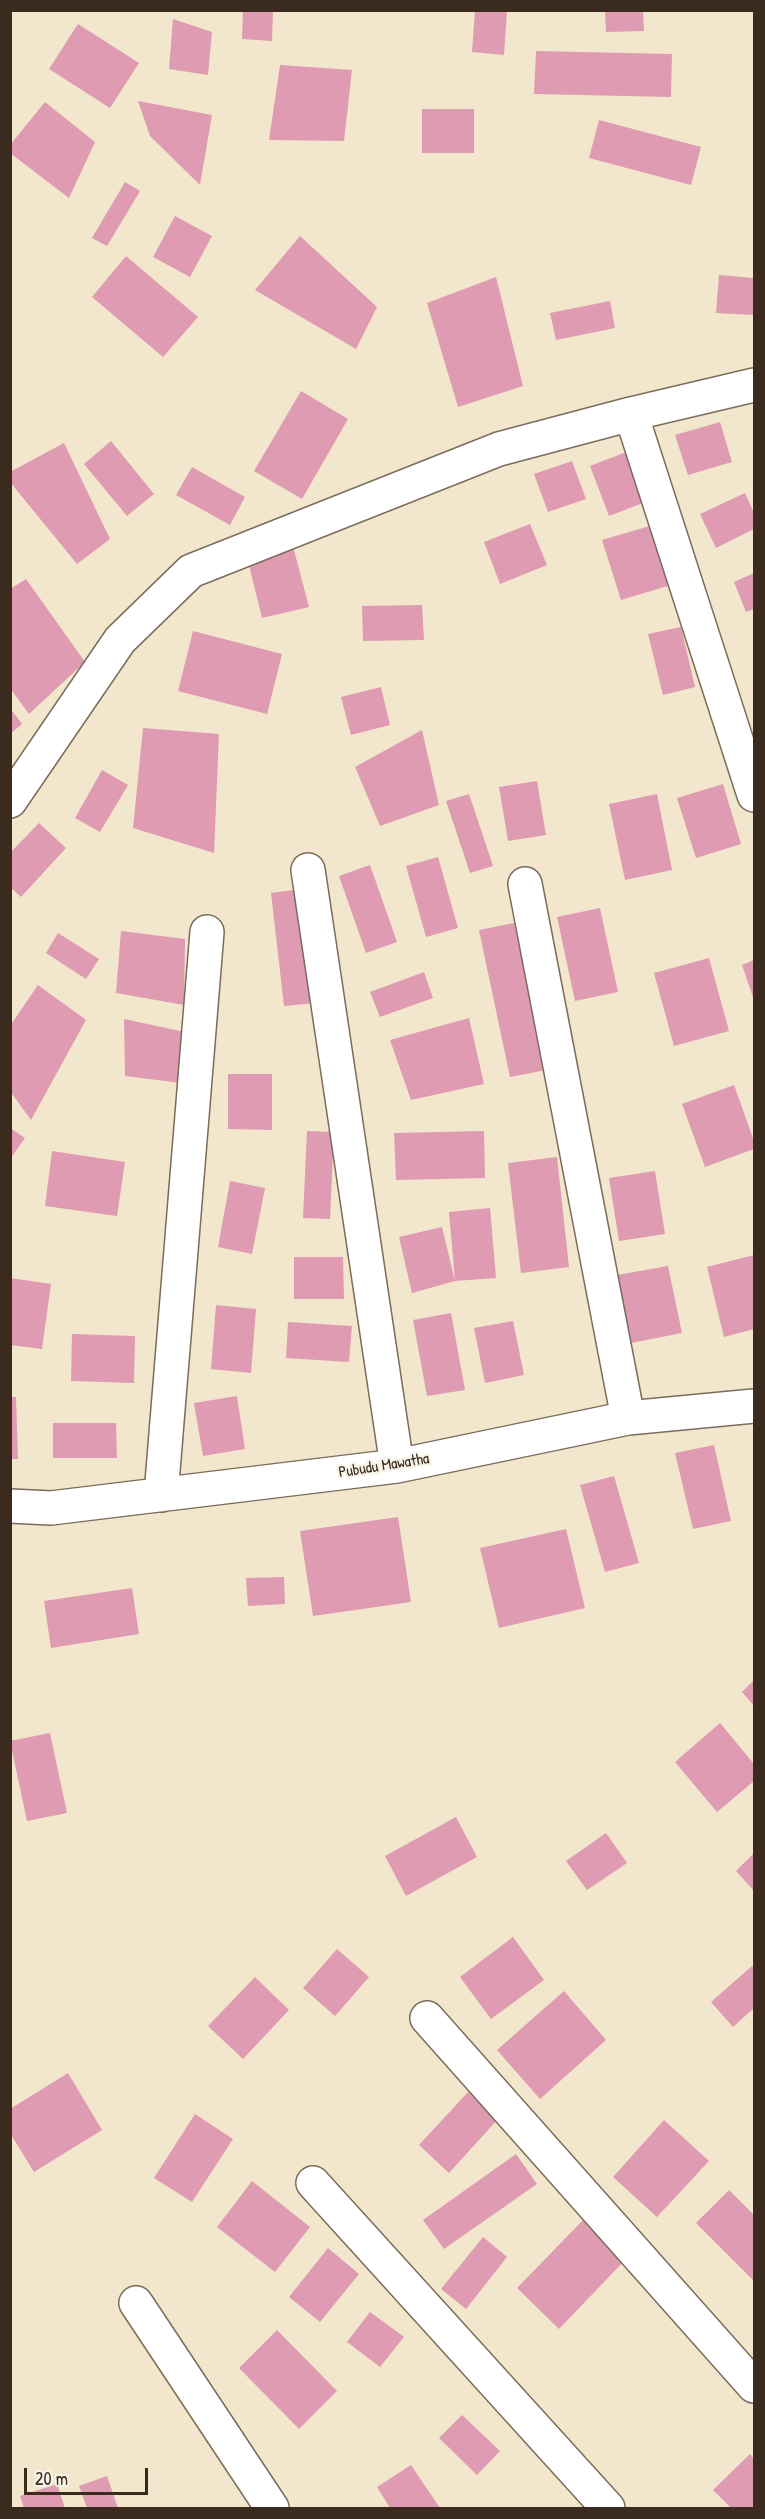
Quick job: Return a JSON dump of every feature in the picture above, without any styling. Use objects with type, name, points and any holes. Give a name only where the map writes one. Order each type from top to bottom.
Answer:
[{"type":"street","points":[[10,801],[120,640],[191,571],[499,449],[631,414],[754,385]]},
{"type":"street","points":[[631,414],[754,795]]},
{"type":"street","points":[[308,870],[397,1466]]},
{"type":"street","points":[[525,884],[628,1418]]},
{"type":"street","points":[[161,1495],[207,932]]},
{"type":"street","name":"Pubudu Mawatha","points":[[10,1506],[51,1508],[397,1466],[628,1418],[754,1406]]},
{"type":"street","points":[[427,2018],[754,2386]]},
{"type":"street","points":[[313,2183],[608,2508]]},
{"type":"street","points":[[136,2302],[272,2508]]},
{"type":"building","points":[[243,10],[273,10],[272,41],[242,39]]},
{"type":"building","points":[[475,10],[507,10],[504,55],[472,52]]},
{"type":"building","points":[[605,10],[643,10],[644,31],[606,32]]},
{"type":"building","points":[[173,19],[212,32],[208,75],[169,69]]},
{"type":"building","points":[[78,24],[139,63],[110,108],[49,69]]},
{"type":"building","points":[[536,51],[672,54],[671,97],[534,94]]},
{"type":"building","points":[[280,65],[352,70],[344,141],[269,140]]},
{"type":"building","points":[[138,101],[212,115],[200,185],[150,136]]},
{"type":"building","points":[[45,102],[95,142],[69,198],[10,153],[10,145]]},
{"type":"building","points":[[422,109],[474,109],[474,153],[422,153]]},
{"type":"building","points":[[599,120],[701,147],[691,185],[589,158]]},
{"type":"building","points":[[125,182],[140,191],[107,246],[92,238]]},
{"type":"building","points":[[175,216],[212,236],[190,277],[153,257]]},
{"type":"building","points":[[300,236],[377,307],[356,349],[255,290]]},
{"type":"building","points":[[126,256],[198,317],[163,357],[92,297]]},
{"type":"building","points":[[719,275],[754,278],[754,315],[716,313]]},
{"type":"building","points":[[496,277],[523,386],[458,407],[427,303]]},
{"type":"building","points":[[610,301],[615,328],[556,340],[550,313]]},
{"type":"building","points":[[301,391],[348,419],[302,499],[254,471]]},
{"type":"building","points":[[720,422],[732,462],[688,475],[675,435]]},
{"type":"building","points":[[111,441],[154,494],[127,516],[84,464]]},
{"type":"building","points":[[64,443],[110,539],[77,564],[10,482],[10,472]]},
{"type":"building","points":[[629,451],[648,501],[609,516],[590,466]]},
{"type":"building","points":[[572,461],[586,499],[548,512],[534,474]]},
{"type":"building","points":[[192,467],[245,497],[230,525],[176,495]]},
{"type":"building","points":[[745,493],[754,513],[754,529],[716,548],[700,514]]},
{"type":"building","points":[[530,524],[547,565],[500,584],[484,542]]},
{"type":"building","points":[[653,525],[671,585],[621,600],[602,540]]},
{"type":"building","points":[[294,550],[309,607],[262,618],[248,561]]},
{"type":"building","points":[[754,573],[754,609],[746,612],[734,582]]},
{"type":"building","points":[[26,579],[85,662],[29,714],[10,688],[10,589]]},
{"type":"building","points":[[422,605],[424,640],[363,641],[362,606]]},
{"type":"building","points":[[681,627],[695,687],[663,695],[648,634]]},
{"type":"building","points":[[193,631],[282,654],[267,714],[178,691]]},
{"type":"building","points":[[381,687],[390,725],[351,735],[341,697]]},
{"type":"building","points":[[10,708],[22,724],[10,734]]},
{"type":"building","points":[[143,728],[219,734],[214,853],[133,828]]},
{"type":"building","points":[[422,730],[439,805],[380,826],[355,767]]},
{"type":"building","points":[[102,770],[128,785],[100,832],[75,818]]},
{"type":"building","points":[[537,781],[546,835],[508,841],[499,787]]},
{"type":"building","points":[[723,784],[741,844],[696,858],[677,798]]},
{"type":"building","points":[[469,794],[493,866],[470,873],[446,801]]},
{"type":"building","points":[[657,794],[672,870],[625,880],[609,804]]},
{"type":"building","points":[[39,823],[66,848],[21,897],[10,887],[10,853]]},
{"type":"building","points":[[438,857],[458,928],[426,937],[406,866]]},
{"type":"building","points":[[370,865],[397,942],[366,953],[339,876]]},
{"type":"building","points":[[301,889],[315,1003],[284,1006],[271,893]]},
{"type":"building","points":[[600,908],[618,992],[575,1001],[557,917]]},
{"type":"building","points":[[514,923],[546,1070],[510,1077],[479,930]]},
{"type":"building","points":[[121,931],[185,939],[184,1005],[116,993]]},
{"type":"building","points":[[58,933],[99,959],[86,979],[46,953]]},
{"type":"building","points":[[709,958],[729,1031],[674,1046],[654,973]]},
{"type":"building","points":[[754,960],[754,1000],[742,965]]},
{"type":"building","points":[[424,972],[433,998],[380,1017],[370,992]]},
{"type":"building","points":[[38,985],[86,1020],[31,1120],[10,1091],[10,1026]]},
{"type":"building","points":[[469,1018],[484,1084],[411,1100],[390,1040]]},
{"type":"building","points":[[124,1019],[185,1032],[181,1083],[125,1076]]},
{"type":"building","points":[[228,1074],[272,1074],[272,1130],[228,1129]]},
{"type":"building","points":[[734,1085],[754,1141],[754,1149],[705,1167],[682,1104]]},
{"type":"building","points":[[10,1128],[25,1138],[10,1159]]},
{"type":"building","points":[[307,1131],[334,1132],[330,1219],[303,1218]]},
{"type":"building","points":[[484,1131],[485,1178],[396,1180],[394,1133]]},
{"type":"building","points":[[52,1151],[125,1162],[117,1216],[45,1206]]},
{"type":"building","points":[[557,1157],[569,1267],[521,1273],[508,1163]]},
{"type":"building","points":[[655,1171],[665,1234],[619,1241],[609,1178]]},
{"type":"building","points":[[230,1181],[265,1188],[252,1254],[218,1247]]},
{"type":"building","points":[[490,1208],[496,1278],[455,1281],[449,1212]]},
{"type":"building","points":[[442,1227],[455,1281],[412,1293],[399,1237]]},
{"type":"building","points":[[754,1255],[754,1329],[724,1337],[707,1267]]},
{"type":"building","points":[[294,1257],[343,1257],[344,1299],[294,1299]]},
{"type":"building","points":[[668,1266],[682,1333],[631,1343],[617,1275]]},
{"type":"building","points":[[10,1278],[51,1284],[42,1349],[10,1345]]},
{"type":"building","points":[[216,1305],[256,1309],[251,1373],[211,1369]]},
{"type":"building","points":[[451,1313],[465,1390],[427,1396],[413,1320]]},
{"type":"building","points":[[513,1321],[524,1375],[485,1383],[474,1328]]},
{"type":"building","points":[[288,1322],[352,1326],[349,1362],[286,1358]]},
{"type":"building","points":[[72,1334],[135,1336],[134,1383],[71,1381]]},
{"type":"building","points":[[237,1396],[245,1449],[203,1456],[194,1403]]},
{"type":"building","points":[[10,1397],[16,1397],[18,1459],[10,1459]]},
{"type":"building","points":[[53,1423],[116,1423],[117,1458],[53,1458]]},
{"type":"building","points":[[714,1445],[731,1521],[693,1529],[675,1453]]},
{"type":"building","points":[[614,1476],[639,1563],[605,1572],[580,1485]]},
{"type":"building","points":[[398,1517],[411,1602],[313,1616],[300,1531]]},
{"type":"building","points":[[566,1529],[585,1608],[499,1628],[480,1548]]},
{"type":"building","points":[[284,1577],[285,1604],[248,1606],[246,1578]]},
{"type":"building","points":[[132,1588],[139,1634],[51,1648],[44,1601]]},
{"type":"building","points":[[754,1680],[754,1706],[742,1692]]},
{"type":"building","points":[[720,1723],[754,1764],[754,1781],[717,1812],[675,1762]]},
{"type":"building","points":[[50,1733],[67,1813],[27,1821],[10,1741]]},
{"type":"building","points":[[456,1817],[477,1857],[406,1896],[385,1856]]},
{"type":"building","points":[[606,1833],[627,1863],[587,1890],[566,1861]]},
{"type":"building","points":[[754,1853],[754,1891],[736,1871]]},
{"type":"building","points":[[513,1937],[544,1980],[491,2019],[460,1977]]},
{"type":"building","points":[[337,1949],[369,1977],[335,2016],[303,1988]]},
{"type":"building","points":[[752,1966],[754,1969],[754,2008],[733,2027],[711,2002]]},
{"type":"building","points":[[255,1977],[289,2010],[243,2059],[208,2026]]},
{"type":"building","points":[[564,1991],[606,2040],[540,2099],[497,2050]]},
{"type":"building","points":[[68,2073],[102,2130],[34,2172],[10,2133],[10,2109]]},
{"type":"building","points":[[468,2092],[498,2119],[449,2173],[419,2145]]},
{"type":"building","points":[[195,2114],[233,2139],[192,2202],[154,2178]]},
{"type":"building","points":[[664,2120],[709,2161],[657,2217],[613,2177]]},
{"type":"building","points":[[516,2154],[537,2184],[444,2249],[423,2220]]},
{"type":"building","points":[[252,2181],[310,2227],[275,2272],[217,2227]]},
{"type":"building","points":[[729,2190],[754,2215],[754,2281],[696,2223]]},
{"type":"building","points":[[587,2216],[628,2257],[559,2329],[517,2288]]},
{"type":"building","points":[[483,2237],[507,2257],[466,2309],[441,2289]]},
{"type":"building","points":[[328,2248],[359,2274],[320,2322],[289,2297]]},
{"type":"building","points":[[370,2312],[404,2337],[380,2367],[347,2342]]},
{"type":"building","points":[[277,2330],[337,2391],[299,2429],[239,2368]]},
{"type":"building","points":[[462,2415],[500,2451],[477,2475],[439,2438]]},
{"type":"building","points":[[750,2454],[754,2459],[754,2508],[731,2508],[713,2490]]},
{"type":"building","points":[[411,2465],[440,2508],[390,2508],[377,2487]]},
{"type":"building","points":[[107,2476],[118,2508],[87,2508],[79,2486]]},
{"type":"building","points":[[57,2484],[65,2508],[24,2508],[20,2496]]}]
